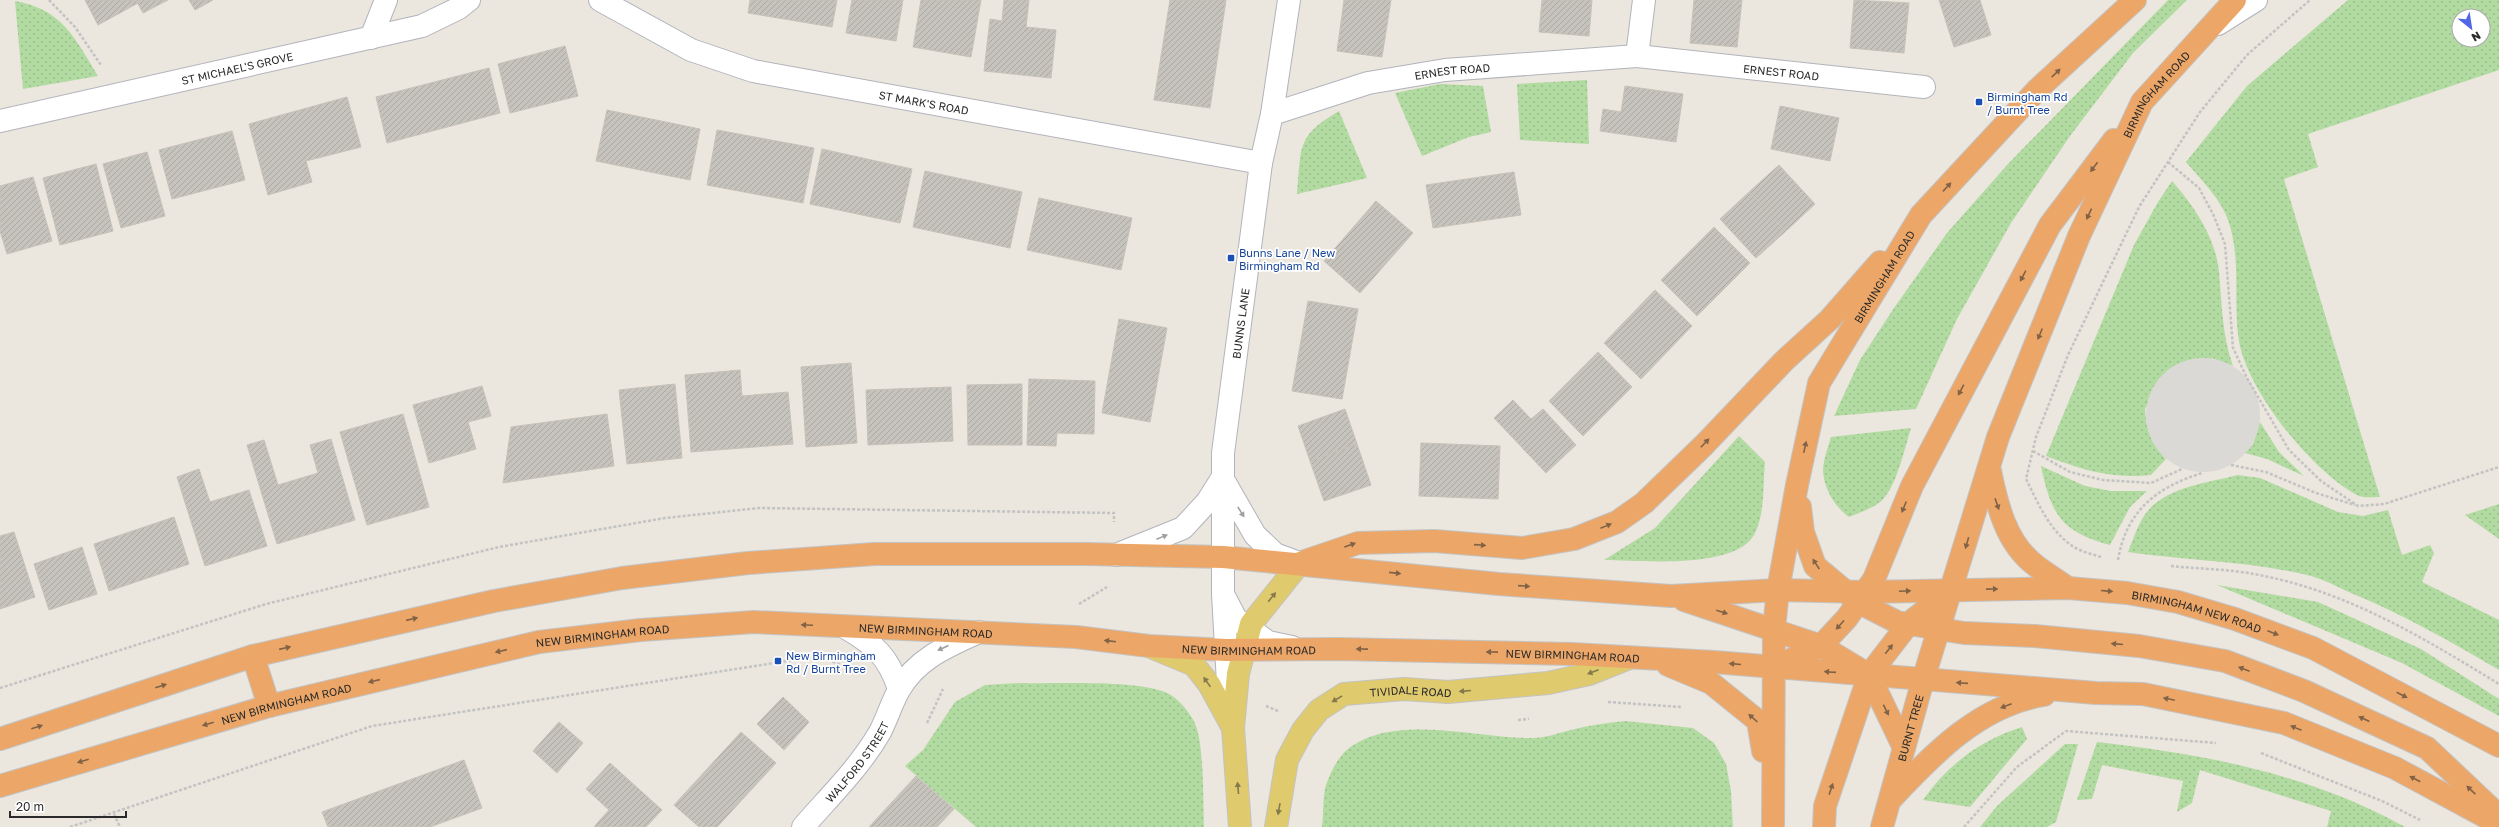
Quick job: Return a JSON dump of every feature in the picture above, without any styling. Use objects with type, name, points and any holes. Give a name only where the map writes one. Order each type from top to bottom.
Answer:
[{"type":"highway","name":"BIRMINGHAM ROAD","points":[[1773,818],[1774,628],[1778,590],[1797,486],[1819,383],[1921,215],[2038,90],[2135,0]]},
{"type":"highway","name":"BIRMINGHAM ROAD","points":[[1939,628],[1953,589],[1998,437],[2079,236],[2142,102],[2235,0]]},
{"type":"highway","points":[[1774,668],[1821,646],[1847,618],[1856,595],[1874,579],[1912,486],[1940,429],[2050,225],[2142,102]]},
{"type":"highway","points":[[1300,563],[1358,543],[1434,541],[1522,548],[1574,539],[1617,522],[1644,503],[1704,445],[1784,362],[1830,319],[1921,215]]},
{"type":"highway","points":[[1989,466],[1996,499],[2008,534],[2033,564],[2068,588]]},
{"type":"highway","points":[[1797,486],[1803,532],[1815,566],[1897,622],[1964,633],[2035,636],[2139,646],[2225,661],[2304,691],[2427,748],[2499,816]]},
{"type":"highway","points":[[0,739],[253,656],[494,600],[622,578],[748,563],[874,554],[1086,554],[1112,556],[1223,557],[1300,563],[1499,584],[1671,596],[1778,590],[1856,595]]},
{"type":"highway","name":"BIRMINGHAM NEW ROAD","points":[[1856,595],[1953,589],[2068,588],[2127,593],[2178,602],[2235,619],[2313,648],[2499,746]]},
{"type":"highway","points":[[1824,827],[1825,806],[1869,675],[1909,623],[1953,589]]},
{"type":"highway","points":[[1671,596],[1774,628],[1821,646],[1869,675],[2070,691],[2143,694],[2284,723],[2395,768],[2499,824]]},
{"type":"highway","name":"NEW BIRMINGHAM ROAD","points":[[0,786],[269,706],[539,642],[641,630],[754,622],[846,628],[979,632],[1076,637],[1149,646],[1235,650],[1339,649],[1572,654],[1869,675]]},
{"type":"highway","name":"BURNT TREE","points":[[1882,827],[1939,628]]},
{"type":"highway","points":[[253,656],[269,706]]},
{"type":"highway","points":[[1653,659],[1711,683],[1758,721],[1773,818]]},
{"type":"highway","points":[[1869,675],[1904,748]]},
{"type":"highway","points":[[1889,801],[1930,757],[1986,714],[2028,698],[2070,691]]},
{"type":"main road","points":[[1235,650],[1250,629],[1251,624],[1300,563]]},
{"type":"main road","points":[[1149,646],[1194,665],[1209,684],[1233,728],[1240,827]]},
{"type":"main road","name":"TIVIDALE ROAD","points":[[1276,827],[1287,760],[1303,730],[1319,710],[1344,694],[1404,689],[1448,692],[1548,683],[1589,674],[1629,658]]},
{"type":"street","points":[[371,38],[386,0]]},
{"type":"street","name":"ST MICHAEL'S GROVE","points":[[0,121],[117,96],[422,26],[459,8],[469,0]]},
{"type":"street","name":"ST MARK'S ROAD","points":[[600,0],[691,50],[753,71],[1261,163]]},
{"type":"street","name":"BUNNS LANE","points":[[1233,728],[1235,650],[1223,594],[1223,453],[1261,163],[1272,114],[1289,0]]},
{"type":"street","points":[[1638,56],[1644,0]]},
{"type":"street","points":[[2206,31],[2256,0]]},
{"type":"street","name":"ERNEST ROAD","points":[[1272,114],[1368,83],[1445,70],[1638,56],[1924,87]]},
{"type":"street","points":[[1112,556],[1183,528],[1207,502],[1222,478],[1255,535],[1275,554],[1300,563]]},
{"type":"street","points":[[1223,594],[1236,619],[1268,642],[1307,650]]},
{"type":"street","points":[[846,628],[869,642],[883,654],[893,670],[899,689]]},
{"type":"street","name":"WALFORD STREET","points":[[802,827],[850,773],[880,732],[899,689],[917,668],[935,652],[979,632]]},
{"type":"path","points":[[49,0],[75,27],[93,52],[117,96]]},
{"type":"path","points":[[2107,559],[2074,547],[2053,528],[2026,479],[2033,451],[2072,348],[2139,207],[2200,112],[2247,54],[2310,0]]},
{"type":"path","points":[[2168,162],[2199,188],[2213,214],[2226,244],[2233,348],[2250,385],[2289,450],[2321,481],[2358,506]]},
{"type":"path","points":[[2033,451],[2070,472],[2102,480],[2151,483],[2182,469]]},
{"type":"path","points":[[2230,465],[2266,472],[2316,493],[2358,506],[2384,504],[2499,467]]},
{"type":"path","points":[[2118,560],[2131,519],[2146,503],[2179,480],[2202,473]]},
{"type":"path","points":[[2112,560],[2125,561]]},
{"type":"path","points":[[2170,566],[2258,574],[2319,591],[2378,614],[2499,684]]},
{"type":"path","points":[[818,657],[851,669]]},
{"type":"path","points":[[70,827],[114,814],[372,726],[811,658]]},
{"type":"path","points":[[927,723],[946,684]]},
{"type":"path","points":[[1600,702],[1684,708]]},
{"type":"path","points":[[1516,720],[1532,718]]},
{"type":"path","points":[[1964,827],[2017,767],[2066,731],[2221,744]]},
{"type":"path","points":[[2258,752],[2382,801],[2426,823]]},
{"type":"path","points":[[114,814],[120,827]]},
{"type":"green space","points":[[2168,0],[2187,0],[2133,53],[2070,136],[2011,223],[1957,319],[1916,409],[1834,416],[1860,360],[1894,308],[1947,233],[2008,164]]},
{"type":"green space","points":[[2348,0],[2499,0],[2499,70],[2308,134],[2318,167],[2284,179],[2380,497],[2359,496],[2341,485],[2322,470],[2285,429],[2255,383],[2245,361],[2239,341],[2237,327],[2235,255],[2230,226],[2223,208],[2206,184],[2186,162],[2247,86]]},
{"type":"green space","points":[[15,1],[31,5],[45,11],[66,27],[82,49],[98,76],[23,89]]},
{"type":"green space","points":[[1587,80],[1589,144],[1520,140],[1517,84]]},
{"type":"green space","points":[[1440,84],[1483,86],[1491,132],[1469,137],[1422,156],[1395,93]]},
{"type":"green space","points":[[1339,111],[1367,178],[1297,194],[1299,165],[1303,145],[1315,128]]},
{"type":"green space","points":[[2172,181],[2203,223],[2209,235],[2217,259],[2225,331],[2229,354],[2233,366],[2212,358],[2145,408],[2150,436],[2166,459],[2151,475],[2123,476],[2097,472],[2046,456],[2134,245],[2158,202]]},
{"type":"green space","points":[[2260,422],[2279,452],[2304,476],[2267,459],[2245,453],[2253,444]]},
{"type":"green space","points":[[1911,428],[1900,465],[1889,492],[1877,504],[1849,517],[1839,508],[1831,497],[1824,478],[1824,463],[1831,437]]},
{"type":"green space","points":[[1739,436],[1765,462],[1763,496],[1759,523],[1756,531],[1746,544],[1731,552],[1711,558],[1664,561],[1604,560],[1655,528]]},
{"type":"green space","points":[[2041,466],[2085,486],[2111,491],[2147,491],[2130,507],[2110,545],[2080,534],[2069,527],[2061,519],[2054,509],[2049,497]]},
{"type":"green space","points":[[2238,475],[2260,478],[2338,512],[2363,516],[2388,510],[2402,555],[2430,545],[2434,553],[2422,582],[2499,620],[2499,670],[2408,619],[2311,576],[2266,567],[2128,552],[2144,516],[2152,506],[2162,498],[2186,488]]},
{"type":"green space","points":[[2499,504],[2499,539],[2465,515]]},
{"type":"green space","points":[[2217,585],[2318,602],[2421,649],[2499,699],[2499,716],[2402,663]]},
{"type":"green space","points":[[1020,683],[1119,684],[1156,689],[1173,697],[1190,714],[1197,729],[1202,764],[1204,827],[976,827],[905,766],[923,750],[955,702],[985,685]]},
{"type":"green space","points":[[1625,721],[1693,728],[1714,743],[1726,764],[1731,791],[1733,827],[1322,827],[1325,787],[1333,768],[1348,749],[1367,738],[1389,732],[1438,730],[1538,738],[1584,727]]},
{"type":"green space","points":[[2022,727],[2027,739],[1970,807],[1923,800],[1943,775],[1966,755],[1979,746],[2007,732]]},
{"type":"green space","points":[[2097,742],[2177,753],[2256,769],[2332,793],[2405,827],[2327,827],[2331,811],[2200,770],[2192,803],[2177,812],[2183,781],[2102,765],[2092,799],[2077,800]]},
{"type":"green space","points":[[2065,744],[2078,744],[2056,822],[2047,827],[1980,827],[1997,806]]},
{"type":"shaded area","points":[[2203,358],[2225,362],[2235,367],[2251,383],[2256,393],[2260,415],[2256,437],[2251,447],[2235,463],[2225,468],[2203,472],[2181,468],[2171,463],[2155,447],[2150,437],[2146,415],[2150,393],[2155,383],[2171,367],[2181,362]]},
{"type":"building","points":[[85,0],[136,0],[138,3],[98,25]]},
{"type":"building","points":[[136,0],[168,0],[143,13]]},
{"type":"building","points":[[189,0],[213,0],[195,10]]},
{"type":"building","points":[[750,0],[837,0],[832,27],[748,13]]},
{"type":"building","points":[[852,0],[903,0],[896,41],[846,33]]},
{"type":"building","points":[[921,0],[981,0],[971,57],[913,47]]},
{"type":"building","points":[[1004,0],[1029,0],[1026,27],[1056,30],[1051,78],[984,71],[990,19],[1002,21]]},
{"type":"building","points":[[1170,0],[1226,0],[1210,108],[1154,100]]},
{"type":"building","points":[[1344,0],[1391,0],[1382,57],[1337,51]]},
{"type":"building","points":[[1542,0],[1592,0],[1589,36],[1539,32]]},
{"type":"building","points":[[1694,0],[1742,0],[1737,47],[1690,43]]},
{"type":"building","points":[[1854,0],[1909,3],[1904,53],[1850,48]]},
{"type":"building","points":[[1939,0],[1980,0],[1991,35],[1954,47]]},
{"type":"building","points":[[565,46],[578,96],[510,113],[498,64]]},
{"type":"building","points":[[489,68],[500,113],[387,143],[376,97]]},
{"type":"building","points":[[1625,86],[1683,94],[1676,142],[1600,131],[1603,109],[1621,112]]},
{"type":"building","points":[[347,97],[361,147],[306,161],[312,182],[268,195],[249,124]]},
{"type":"building","points":[[1780,106],[1839,118],[1830,161],[1771,149]]},
{"type":"building","points":[[607,110],[700,129],[690,180],[596,161]]},
{"type":"building","points":[[717,130],[814,148],[803,203],[707,185]]},
{"type":"building","points":[[232,131],[245,180],[172,199],[159,150]]},
{"type":"building","points":[[822,149],[912,169],[900,223],[810,204]]},
{"type":"building","points":[[147,152],[165,216],[121,228],[103,164]]},
{"type":"building","points":[[96,164],[113,231],[60,245],[43,178]]},
{"type":"building","points":[[1779,165],[1815,204],[1786,231],[1749,192]]},
{"type":"building","points":[[925,171],[1022,192],[1010,248],[913,227]]},
{"type":"building","points":[[1514,172],[1521,215],[1433,228],[1426,185]]},
{"type":"building","points":[[33,177],[52,241],[7,254],[0,231],[0,186]]},
{"type":"building","points":[[1749,192],[1786,231],[1756,258],[1720,219]]},
{"type":"building","points":[[1039,198],[1132,218],[1121,270],[1027,250]]},
{"type":"building","points":[[1376,201],[1413,233],[1360,293],[1324,261]]},
{"type":"building","points":[[1714,227],[1750,263],[1697,316],[1661,280]]},
{"type":"building","points":[[1655,290],[1692,326],[1641,379],[1604,343]]},
{"type":"building","points":[[1308,301],[1358,309],[1342,399],[1292,391]]},
{"type":"building","points":[[1119,319],[1167,328],[1150,422],[1102,413]]},
{"type":"building","points":[[1598,352],[1632,387],[1583,436],[1549,401]]},
{"type":"building","points":[[851,363],[857,443],[806,447],[801,367]]},
{"type":"building","points":[[740,370],[742,396],[788,392],[793,444],[691,452],[685,375]]},
{"type":"building","points":[[1029,379],[1095,381],[1094,434],[1057,433],[1056,446],[1027,445]]},
{"type":"building","points":[[675,384],[682,458],[627,464],[619,390]]},
{"type":"building","points":[[1022,384],[1022,445],[968,445],[967,385]]},
{"type":"building","points":[[482,386],[491,416],[468,422],[476,449],[429,463],[413,405]]},
{"type":"building","points":[[951,387],[953,441],[868,445],[866,390]]},
{"type":"building","points":[[1513,400],[1531,419],[1543,409],[1576,445],[1546,473],[1494,418]]},
{"type":"building","points":[[1345,409],[1357,444],[1310,461],[1298,426]]},
{"type":"building","points":[[403,414],[429,507],[367,525],[340,432]]},
{"type":"building","points":[[607,414],[614,466],[503,483],[511,427]]},
{"type":"building","points":[[331,439],[355,520],[277,544],[247,445],[264,440],[278,485],[318,473],[310,445]]},
{"type":"building","points":[[1421,443],[1500,446],[1498,499],[1419,496]]},
{"type":"building","points":[[1357,444],[1371,485],[1324,501],[1310,461]]},
{"type":"building","points":[[199,469],[210,502],[249,490],[267,546],[205,566],[177,477]]},
{"type":"building","points":[[174,517],[189,564],[109,591],[94,544]]},
{"type":"building","points":[[14,532],[35,597],[0,609],[0,536]]},
{"type":"building","points":[[82,547],[97,594],[49,610],[34,564]]},
{"type":"building","points":[[783,697],[809,722],[784,750],[757,724]]},
{"type":"building","points":[[559,722],[583,743],[557,773],[533,751]]},
{"type":"building","points":[[741,732],[776,763],[717,827],[699,827],[674,805]]},
{"type":"building","points":[[464,760],[482,808],[430,827],[328,827],[322,812]]},
{"type":"building","points":[[610,763],[662,810],[646,827],[606,827],[599,821],[609,810],[586,789]]},
{"type":"building","points":[[916,776],[954,809],[937,827],[869,827]]},
{"type":"building","points":[[599,821],[606,827],[594,827]]},
{"type":"place","name":"Birmingham Rd / Burnt Tree","points":[[1979,102]]},
{"type":"place","name":"Bunns Lane / New Birmingham Rd","points":[[1231,258]]},
{"type":"place","name":"New Birmingham Rd / Burnt Tree","points":[[778,661]]}]
